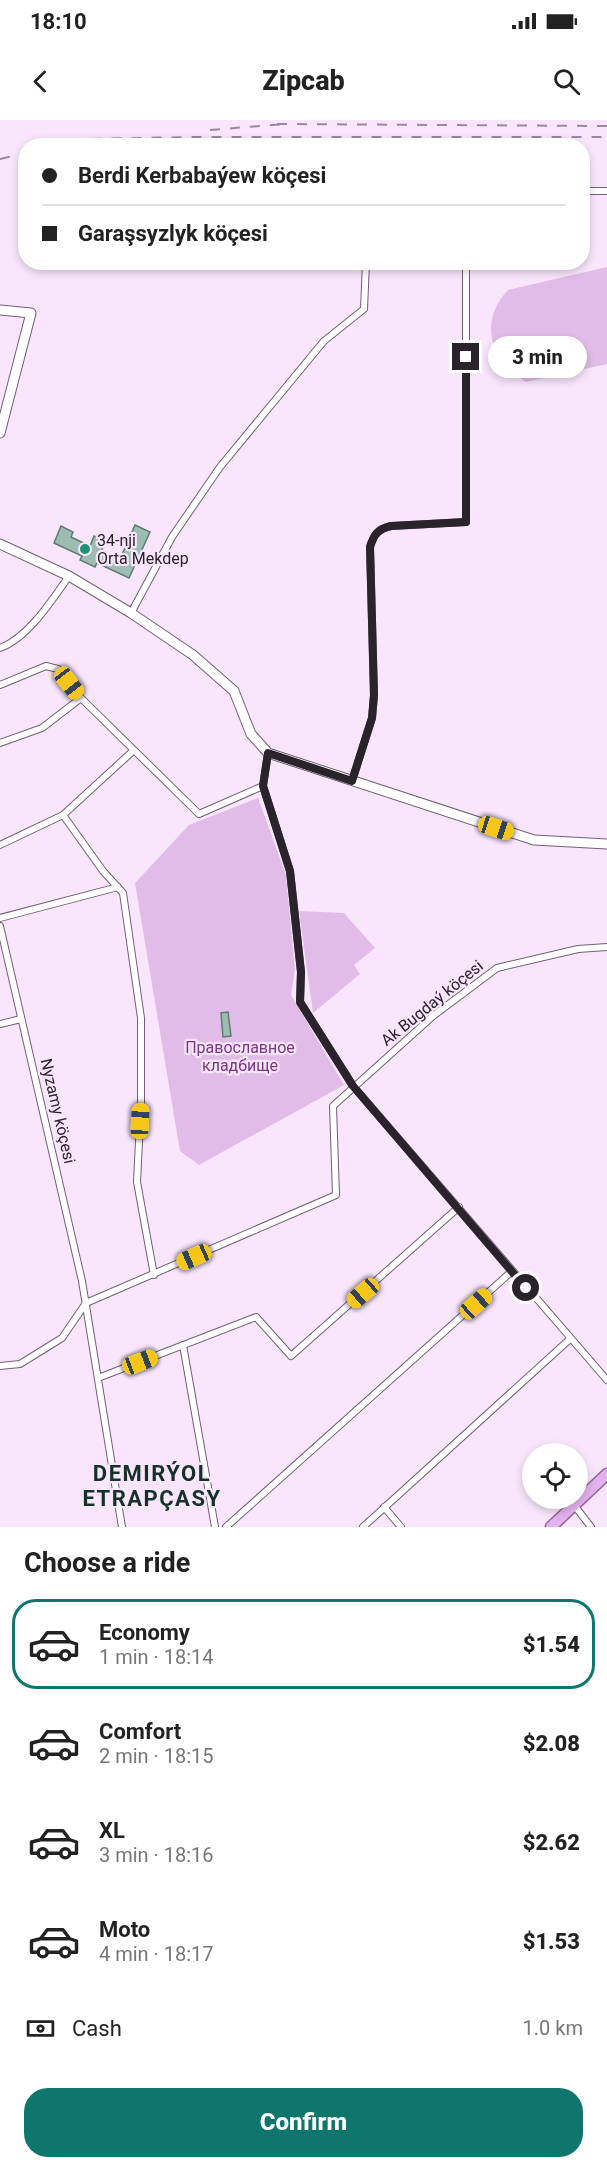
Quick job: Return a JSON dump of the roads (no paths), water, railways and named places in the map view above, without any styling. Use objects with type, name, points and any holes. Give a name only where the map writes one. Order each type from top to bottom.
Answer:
[{"type":"main road","points":[[0,310],[31,313],[0,433]]},
{"type":"main road","points":[[0,544],[69,576],[131,613],[193,655],[234,692],[251,734],[268,753],[534,840],[607,844]]},
{"type":"main road","points":[[588,1492],[607,1474]]},
{"type":"main road","points":[[551,1527],[570,1509]]},
{"type":"street","points":[[590,192],[607,191]]},
{"type":"street","points":[[131,613],[172,537],[220,467],[324,341],[364,309],[366,270]]},
{"type":"street","points":[[352,781],[372,718],[374,695],[370,547],[374,535],[381,528],[391,526],[466,522],[466,270]]},
{"type":"street","points":[[0,648],[9,645],[44,612],[69,576]]},
{"type":"street","points":[[0,685],[46,666],[58,669],[81,698],[199,814],[263,786]]},
{"type":"street","points":[[0,743],[42,728],[81,698]]},
{"type":"street","points":[[0,845],[63,815],[134,750]]},
{"type":"street","points":[[268,753],[263,786],[290,871],[301,972],[300,1002],[353,1086],[459,1207],[511,1272],[607,1380]]},
{"type":"street","points":[[0,1366],[20,1364],[62,1338],[86,1303],[154,1275],[137,1182],[141,1101],[141,1018],[123,893],[103,871],[63,815]]},
{"type":"street","points":[[0,918],[118,887]]},
{"type":"street","name":"Nyzamy köçesi","points":[[0,927],[86,1303],[122,1527]]},
{"type":"street","name":"Ak Bugdaý köçesi","points":[[154,1275],[336,1196],[333,1106],[433,1016],[497,968],[578,949],[607,947]]},
{"type":"street","points":[[0,1024],[21,1020]]},
{"type":"street","points":[[98,1378],[256,1317],[291,1356],[459,1207]]},
{"type":"street","points":[[226,1527],[511,1272]]},
{"type":"street","points":[[363,1527],[570,1339]]},
{"type":"street","points":[[183,1346],[216,1527]]},
{"type":"street","points":[[384,1508],[401,1527]]},
{"type":"street","points":[[577,1509],[591,1527]]},
{"type":"railway","points":[[277,124],[607,126]]},
{"type":"railway","points":[[210,130],[285,124]]},
{"type":"railway","points":[[140,138],[607,137]]},
{"type":"railway","points":[[0,159],[18,155]]},
{"type":"place","name":"34-nji Orta Mekdep","points":[[85,549]]},
{"type":"district","name":"DEMIRÝOL ETRAPÇASY","points":[[152,1486]]},
{"type":"park label","name":"Православное кладбище","points":[[240,1056]]}]
